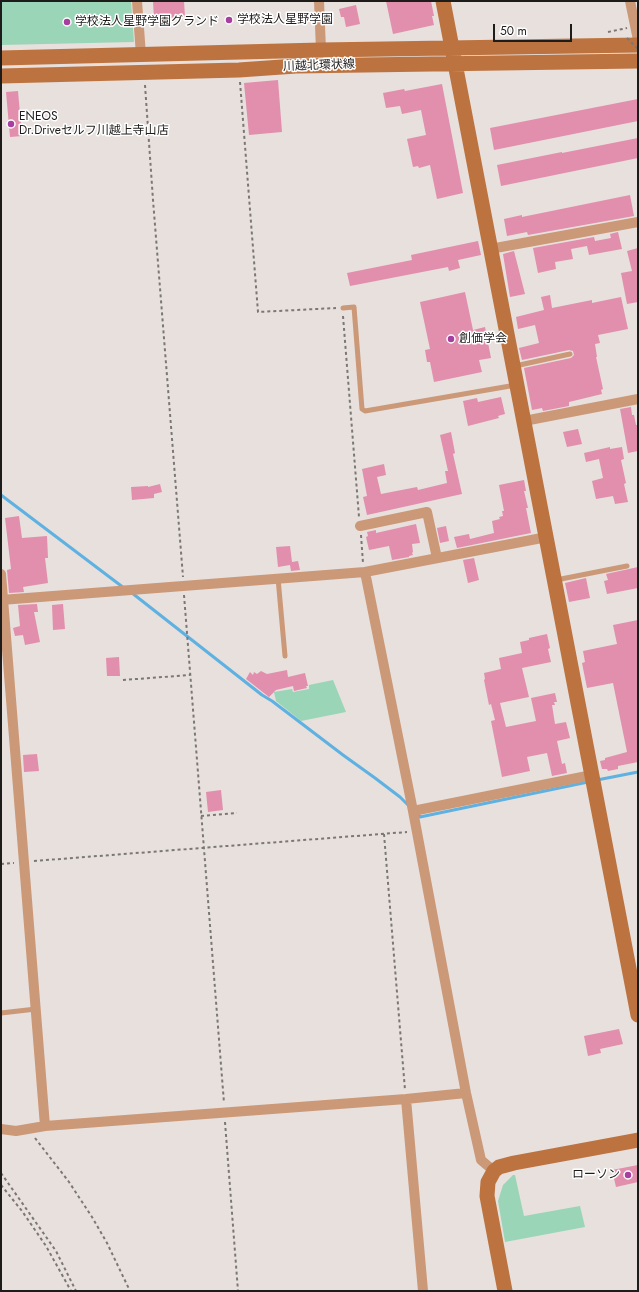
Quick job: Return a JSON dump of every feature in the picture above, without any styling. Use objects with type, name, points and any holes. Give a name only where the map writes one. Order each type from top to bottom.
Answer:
[{"type":"street","points":[[137,1],[141,55]]},
{"type":"street","points":[[319,1],[321,50]]},
{"type":"street","points":[[443,1],[638,1015]]},
{"type":"street","points":[[630,1],[638,40]]},
{"type":"street","name":"川越北環状線","points":[[1,58],[452,48],[633,41]]},
{"type":"street","name":"川越北環状線","points":[[1,76],[239,70],[296,66],[638,61]]},
{"type":"street","points":[[490,249],[638,222]]},
{"type":"street","points":[[524,421],[638,399]]},
{"type":"street","points":[[360,526],[427,512],[437,558]]},
{"type":"street","points":[[2,600],[365,572],[547,536]]},
{"type":"street","points":[[365,572],[413,811],[466,1093],[481,1160],[494,1171]]},
{"type":"street","points":[[1,574],[45,1126]]},
{"type":"street","points":[[413,811],[593,780]]},
{"type":"street","points":[[1,1129],[16,1130],[45,1126],[406,1099],[466,1093]]},
{"type":"street","points":[[406,1099],[423,1291]]},
{"type":"street","points":[[505,1291],[487,1196],[488,1182],[494,1171],[499,1167],[514,1163],[638,1140]]},
{"type":"lane","points":[[343,308],[354,307],[362,409],[365,411],[517,384]]},
{"type":"lane","points":[[514,366],[570,354]]},
{"type":"lane","points":[[555,580],[627,566]]},
{"type":"lane","points":[[278,578],[285,656]]},
{"type":"lane","points":[[1,1013],[36,1009]]},
{"type":"path","points":[[607,32],[629,28]]},
{"type":"path","points":[[633,41],[638,49]]},
{"type":"path","points":[[239,70],[258,312],[343,308],[365,572]]},
{"type":"path","points":[[123,680],[190,675]]},
{"type":"path","points":[[201,816],[237,813]]},
{"type":"path","points":[[1,864],[416,831]]},
{"type":"path","points":[[384,834],[406,1099]]},
{"type":"path","points":[[225,1112],[238,1291]]},
{"type":"path","points":[[27,1129],[69,1182],[92,1217],[107,1243],[130,1291]]},
{"type":"path","points":[[1,1173],[52,1246],[76,1291]]},
{"type":"path","points":[[1,1184],[46,1246],[71,1291]]},
{"type":"green space","name":"学校法人星野学園グランド","points":[[1,1],[131,1],[134,42],[1,45]]},
{"type":"green space","points":[[333,680],[346,712],[301,721],[276,701],[274,692],[292,689],[293,692],[309,689],[309,685]]},
{"type":"green space","points":[[513,1175],[515,1175],[524,1216],[580,1206],[585,1227],[505,1242],[498,1201],[503,1185]]},
{"type":"building","points":[[153,1],[184,1],[185,17],[154,19]]},
{"type":"building","points":[[386,1],[431,1],[434,25],[393,34]]},
{"type":"building","points":[[356,5],[360,24],[346,27],[344,17],[341,17],[339,9]]},
{"type":"building","points":[[278,80],[282,132],[249,135],[244,83]]},
{"type":"building","points":[[442,84],[463,193],[437,199],[430,165],[419,168],[418,166],[413,167],[407,139],[426,135],[421,110],[402,114],[400,106],[386,108],[383,93],[404,89],[405,91]]},
{"type":"building","points":[[18,91],[22,136],[10,137],[6,92]]},
{"type":"building","points":[[638,99],[638,121],[494,150],[490,128]]},
{"type":"building","points":[[638,138],[638,158],[501,186],[497,165]]},
{"type":"building","points":[[630,195],[634,216],[528,235],[527,232],[507,236],[504,219],[522,215],[522,217]]},
{"type":"building","points":[[618,232],[622,249],[589,255],[587,246],[571,249],[573,259],[555,262],[556,269],[538,273],[533,248],[594,237],[595,241],[611,238],[610,234]]},
{"type":"building","points":[[478,241],[481,255],[458,260],[460,268],[449,271],[448,267],[350,286],[347,273],[412,260],[411,255]]},
{"type":"building","points":[[638,248],[638,302],[627,304],[621,273],[632,271],[627,251]]},
{"type":"building","points":[[514,251],[525,294],[510,297],[503,254]]},
{"type":"building","name":"創価学会","points":[[465,292],[473,330],[485,327],[491,358],[479,360],[482,372],[434,382],[430,362],[427,362],[425,350],[430,349],[420,302]]},
{"type":"building","points":[[550,295],[552,308],[592,300],[592,303],[621,297],[628,329],[598,335],[600,343],[595,344],[596,357],[603,389],[601,390],[602,394],[569,402],[569,406],[543,411],[542,408],[532,410],[524,368],[571,358],[574,355],[573,351],[569,350],[522,360],[519,348],[539,343],[535,325],[518,329],[516,317],[544,310],[541,297]]},
{"type":"building","points":[[501,397],[505,414],[498,416],[499,418],[468,426],[463,401],[477,398],[478,402]]},
{"type":"building","points":[[631,407],[632,415],[634,415],[636,425],[638,425],[638,451],[628,453],[620,409]]},
{"type":"building","points":[[578,429],[582,444],[567,447],[563,432]]},
{"type":"building","points":[[451,432],[455,453],[453,454],[462,494],[367,515],[363,497],[367,496],[362,469],[384,464],[386,475],[377,477],[381,494],[417,487],[418,490],[447,483],[445,471],[448,471],[440,435]]},
{"type":"building","points":[[610,447],[610,449],[622,447],[624,459],[621,460],[628,502],[615,504],[613,496],[596,499],[592,481],[603,478],[599,459],[586,462],[584,453]]},
{"type":"building","points":[[524,480],[526,491],[524,491],[528,508],[526,508],[531,533],[457,548],[454,537],[469,534],[470,539],[494,533],[492,521],[500,519],[499,517],[503,516],[502,511],[504,511],[499,485]]},
{"type":"building","points":[[160,484],[162,492],[154,494],[154,498],[132,500],[131,487],[148,487]]},
{"type":"building","points":[[19,516],[22,538],[47,536],[48,558],[45,558],[48,583],[23,587],[24,592],[9,593],[7,570],[11,569],[5,518]]},
{"type":"building","points":[[416,524],[420,543],[412,544],[413,555],[392,560],[389,546],[369,550],[366,537],[368,536],[367,532],[376,530],[376,533]]},
{"type":"building","points":[[446,526],[449,541],[440,543],[437,528]]},
{"type":"building","points":[[290,546],[292,562],[298,561],[300,570],[291,571],[290,565],[278,567],[276,547]]},
{"type":"building","points":[[474,558],[479,580],[468,583],[463,560]]},
{"type":"building","points":[[638,567],[638,588],[607,594],[604,581],[608,580],[606,574]]},
{"type":"building","points":[[586,578],[590,598],[569,602],[565,583]]},
{"type":"building","points":[[37,604],[38,612],[34,612],[40,642],[25,645],[23,635],[15,636],[13,628],[20,626],[18,605]]},
{"type":"building","points":[[63,604],[65,629],[53,630],[52,605]]},
{"type":"building","points":[[638,620],[638,762],[618,766],[618,769],[608,771],[607,769],[602,769],[600,761],[605,760],[605,758],[627,752],[613,683],[587,688],[582,663],[585,662],[583,651],[617,644],[613,625]]},
{"type":"building","points":[[547,634],[551,662],[522,668],[529,697],[500,703],[506,727],[536,721],[531,698],[555,693],[557,702],[554,702],[555,705],[552,705],[555,724],[566,722],[570,738],[557,741],[562,764],[565,763],[567,773],[552,776],[547,753],[527,757],[530,771],[502,777],[491,721],[495,720],[491,704],[489,705],[484,673],[501,669],[499,658],[522,653],[520,642],[529,640],[529,638]]},
{"type":"building","points":[[119,657],[120,676],[107,676],[106,658]]},
{"type":"building","points":[[287,670],[288,677],[305,673],[308,686],[306,686],[307,688],[294,691],[293,686],[276,690],[269,697],[246,679],[250,672],[253,675],[254,672],[257,674],[261,671],[267,674]]},
{"type":"building","points":[[37,754],[39,771],[24,772],[23,755]]},
{"type":"building","points":[[221,790],[223,810],[208,812],[206,792]]},
{"type":"building","points":[[619,1029],[623,1044],[600,1049],[601,1053],[588,1056],[584,1036]]},
{"type":"building","points":[[638,1165],[638,1182],[616,1187],[612,1170]]},
{"type":"waterway","points":[[1,495],[124,588]]},
{"type":"waterway","points":[[132,593],[262,695],[375,778],[408,805]]},
{"type":"waterway","points":[[597,780],[638,772]]},
{"type":"waterway","points":[[417,813],[420,817],[588,782]]},
{"type":"place","name":"学校法人星野学園","points":[[229,20]]},
{"type":"place","name":"学校法人星野学園グランド","points":[[67,22]]},
{"type":"place","name":"ENEOS Dr.Driveセルフ川越上寺山店","points":[[11,124]]},
{"type":"place","name":"創価学会","points":[[451,339]]},
{"type":"place","name":"ローソン","points":[[628,1175]]}]
